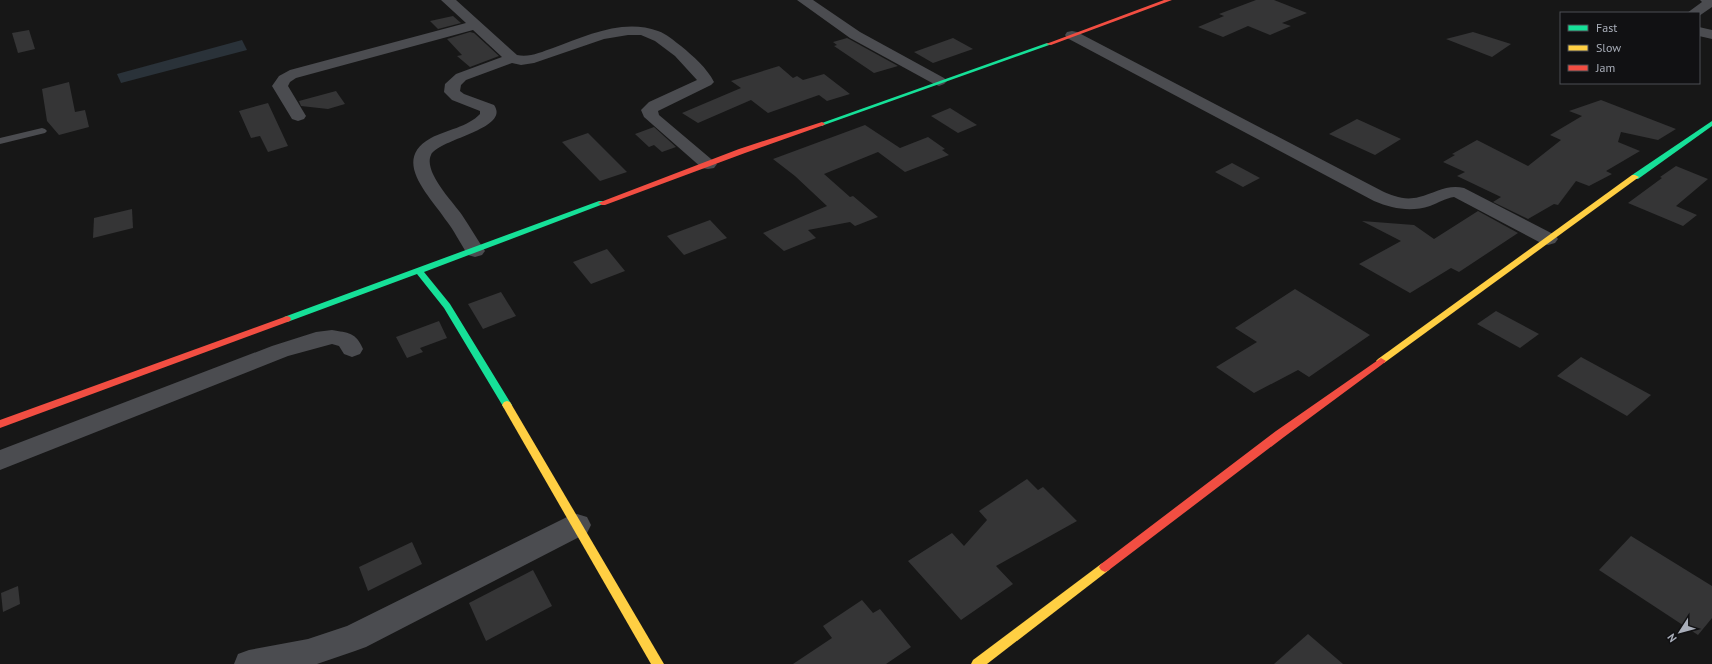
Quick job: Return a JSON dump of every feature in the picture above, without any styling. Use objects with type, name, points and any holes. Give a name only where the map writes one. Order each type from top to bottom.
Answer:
[{"type":"street","points":[[448,0],[512,58],[518,60],[526,61],[537,58],[594,37],[619,32],[637,31],[651,33],[668,42],[705,79],[706,82],[655,105],[649,110],[652,117],[708,164]]},
{"type":"street","points":[[804,0],[855,35],[939,81]]},
{"type":"street","points":[[0,424],[475,251],[708,164],[1169,0]]},
{"type":"street","points":[[1696,12],[1710,2],[1707,0]]},
{"type":"street","points":[[298,116],[280,86],[282,80],[286,77],[295,73],[476,25]]},
{"type":"street","points":[[1700,31],[1712,35]]},
{"type":"street","points":[[1072,35],[1369,192],[1392,202],[1406,205],[1420,203],[1451,192],[1458,192],[1548,239]]},
{"type":"street","points":[[475,251],[453,216],[430,185],[423,170],[423,153],[443,138],[480,123],[488,114],[488,108],[458,97],[452,92],[453,84],[461,77],[512,58]]},
{"type":"street","points":[[977,664],[1280,434],[1548,239],[1712,123]]},
{"type":"street","points":[[418,271],[423,275],[446,306],[658,664]]},
{"type":"street","points":[[0,460],[280,351],[316,340],[332,337],[346,340],[352,349]]},
{"type":"street","points":[[249,664],[308,653],[355,637],[576,524]]},
{"type":"lane","points":[[0,141],[42,131]]},
{"type":"shaded area","points":[[242,40],[247,50],[121,83],[117,74]]},
{"type":"building","points":[[1256,0],[1274,0],[1307,13],[1282,23],[1291,26],[1270,35],[1248,26],[1223,37],[1198,27],[1224,16],[1219,14]]},
{"type":"building","points":[[453,16],[461,23],[438,29],[430,21]]},
{"type":"building","points":[[29,30],[35,49],[18,53],[12,33]]},
{"type":"building","points":[[470,32],[474,33],[499,56],[470,67],[457,56],[462,55],[447,39]]},
{"type":"building","points":[[1473,32],[1511,44],[1492,57],[1446,39]]},
{"type":"building","points":[[847,38],[898,66],[874,73],[834,46],[837,45],[833,42]]},
{"type":"building","points":[[953,38],[973,49],[933,63],[914,52]]},
{"type":"building","points":[[779,66],[793,78],[797,76],[803,80],[824,74],[850,94],[827,101],[819,95],[768,113],[751,100],[698,123],[682,113],[741,88],[731,81]]},
{"type":"building","points":[[69,82],[75,112],[85,110],[89,127],[59,135],[47,121],[42,89]]},
{"type":"building","points":[[336,91],[345,104],[328,109],[301,106],[299,101]]},
{"type":"building","points":[[1601,100],[1676,129],[1658,140],[1621,132],[1618,142],[1640,151],[1606,171],[1612,174],[1589,186],[1576,181],[1558,205],[1554,204],[1528,219],[1493,202],[1501,197],[1457,176],[1465,172],[1443,162],[1455,155],[1452,154],[1477,140],[1528,166],[1561,140],[1550,135],[1582,116],[1569,111]]},
{"type":"building","points":[[268,103],[288,146],[268,152],[260,136],[251,138],[239,111]]},
{"type":"building","points":[[950,108],[977,125],[958,133],[931,116]]},
{"type":"building","points":[[1357,119],[1401,139],[1375,155],[1329,134]]},
{"type":"building","points":[[865,125],[900,148],[928,137],[945,149],[942,150],[949,155],[905,172],[878,152],[824,174],[850,197],[853,196],[878,217],[855,226],[850,222],[808,230],[816,238],[784,251],[763,233],[827,206],[795,176],[773,159]]},
{"type":"building","points":[[654,127],[676,147],[662,152],[654,145],[649,147],[635,134]]},
{"type":"building","points":[[588,133],[627,172],[600,181],[562,142]]},
{"type":"building","points":[[1232,163],[1260,178],[1243,187],[1215,172]]},
{"type":"building","points":[[1676,166],[1708,179],[1676,206],[1697,215],[1683,226],[1628,203],[1662,178],[1660,177]]},
{"type":"building","points":[[132,209],[133,228],[93,238],[94,218]]},
{"type":"building","points":[[1478,211],[1518,233],[1459,272],[1451,268],[1410,293],[1359,264],[1401,241],[1362,221],[1414,225],[1434,239]]},
{"type":"building","points":[[710,220],[727,238],[684,255],[667,236]]},
{"type":"building","points":[[607,249],[625,271],[591,284],[573,262]]},
{"type":"building","points":[[1295,289],[1370,335],[1309,377],[1298,370],[1254,393],[1216,367],[1257,342],[1235,328]]},
{"type":"building","points":[[501,292],[516,316],[483,329],[468,304]]},
{"type":"building","points":[[1496,311],[1539,334],[1520,348],[1477,324]]},
{"type":"building","points":[[439,321],[447,338],[420,348],[423,352],[407,358],[396,337]]},
{"type":"building","points":[[1581,357],[1651,395],[1627,416],[1557,376]]},
{"type":"building","points":[[1027,479],[1038,490],[1043,487],[1077,521],[996,566],[1013,584],[961,620],[908,561],[952,533],[964,546],[987,520],[979,511]]},
{"type":"building","points":[[1631,536],[1712,586],[1712,618],[1698,635],[1599,570]]},
{"type":"building","points":[[412,542],[422,564],[368,591],[359,567]]},
{"type":"building","points":[[533,570],[552,606],[486,641],[469,603]]},
{"type":"building","points":[[18,586],[20,604],[3,612],[1,593]]},
{"type":"building","points":[[862,600],[873,613],[880,609],[911,647],[886,664],[793,664],[832,638],[823,626]]},
{"type":"building","points":[[1308,634],[1343,664],[1274,664]]},
{"type":"traffic: fast","points":[[822,124],[1049,44]]},
{"type":"traffic: fast","points":[[1635,177],[1712,123]]},
{"type":"traffic: fast","points":[[418,271],[602,203]]},
{"type":"traffic: fast","points":[[287,319],[418,271],[423,275],[447,306],[507,405]]},
{"type":"traffic: slow","points":[[1381,361],[1635,177]]},
{"type":"traffic: slow","points":[[507,405],[658,664]]},
{"type":"traffic: slow","points":[[977,664],[1105,567]]},
{"type":"traffic: jam","points":[[1049,44],[1169,0]]},
{"type":"traffic: jam","points":[[602,203],[742,151],[822,124]]},
{"type":"traffic: jam","points":[[0,424],[287,319]]},
{"type":"traffic: jam","points":[[1105,567],[1280,434],[1381,361]]}]
